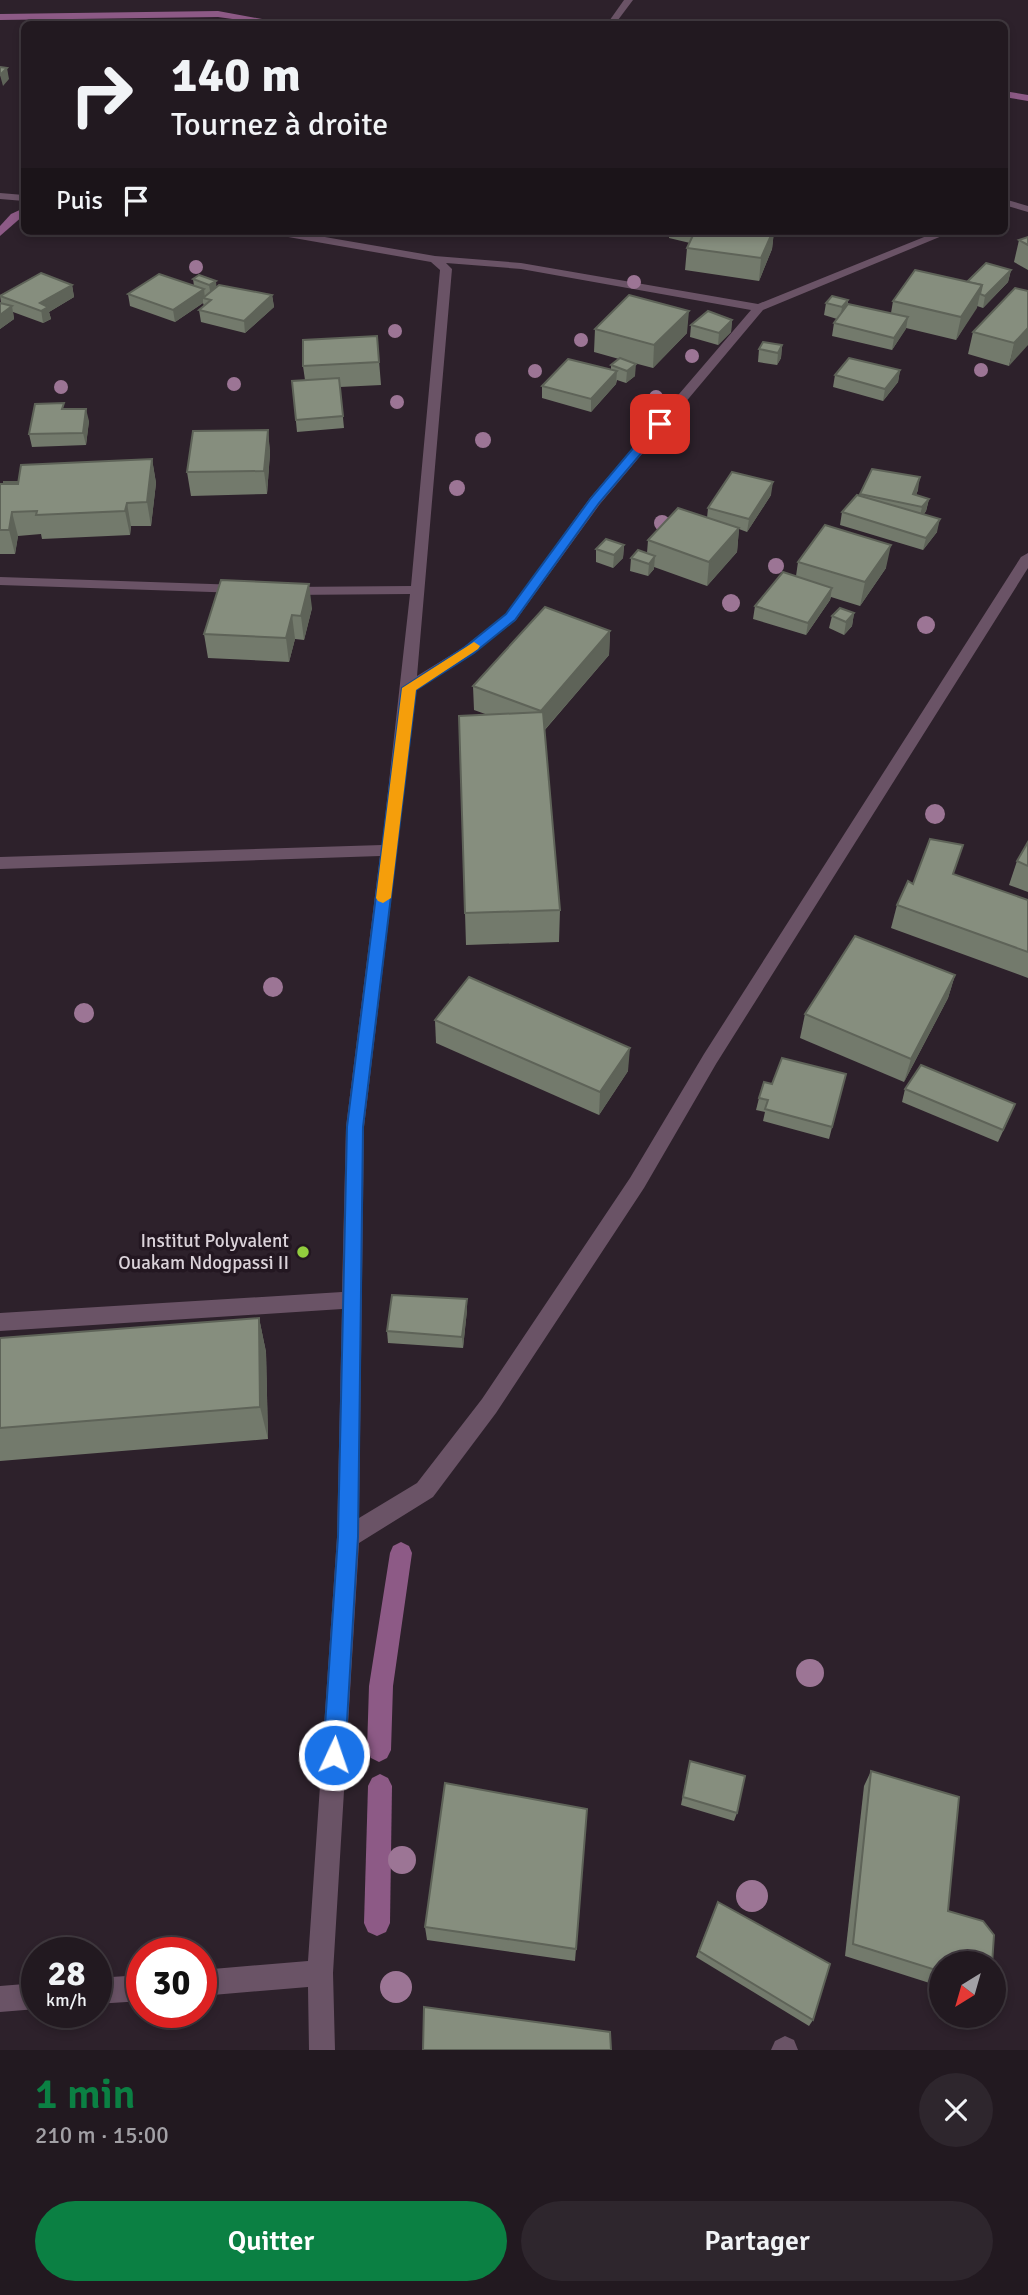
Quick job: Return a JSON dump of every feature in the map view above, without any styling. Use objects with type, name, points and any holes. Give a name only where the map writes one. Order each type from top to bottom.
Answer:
[{"type":"street","points":[[613,21],[629,0]]},
{"type":"street","points":[[0,195],[21,198]]},
{"type":"street","points":[[1008,205],[1028,209]]},
{"type":"street","points":[[294,235],[435,259],[521,266],[759,308]]},
{"type":"street","points":[[409,688],[469,650],[511,617],[595,501],[759,308],[939,235]]},
{"type":"street","points":[[322,2050],[320,1973],[348,1537],[355,1127],[409,688],[446,269],[435,259]]},
{"type":"street","points":[[348,1537],[425,1490],[489,1406],[637,1183],[710,1059],[1028,557]]},
{"type":"street","points":[[0,581],[268,590],[417,590]]},
{"type":"street","points":[[0,863],[389,850]]},
{"type":"street","points":[[0,1322],[352,1300]]},
{"type":"street","points":[[217,1982],[320,1973]]},
{"type":"street","points":[[0,1999],[21,1997]]},
{"type":"building","points":[[693,235],[771,235],[761,258],[687,248]]},
{"type":"building","points":[[1028,237],[1028,245],[1019,240]]},
{"type":"building","points":[[986,263],[1011,270],[985,296],[980,294],[982,285],[967,282]]},
{"type":"building","points":[[915,270],[982,285],[961,317],[893,301]]},
{"type":"building","points":[[41,273],[72,285],[40,303],[48,307],[41,311],[0,296]]},
{"type":"building","points":[[159,274],[204,289],[173,310],[128,294]]},
{"type":"building","points":[[199,275],[216,281],[209,285],[193,279]]},
{"type":"building","points":[[219,285],[272,295],[244,321],[199,310],[211,300],[203,298]]},
{"type":"building","points":[[1015,288],[1028,291],[1028,328],[1014,343],[973,332]]},
{"type":"building","points":[[629,295],[689,311],[654,345],[595,329]]},
{"type":"building","points":[[832,296],[848,300],[842,307],[826,303]]},
{"type":"building","points":[[0,303],[12,306],[0,315]]},
{"type":"building","points":[[848,304],[908,317],[894,338],[834,323]]},
{"type":"building","points":[[708,311],[732,320],[719,333],[691,325]]},
{"type":"building","points":[[377,336],[379,362],[303,366],[303,340]]},
{"type":"building","points":[[763,342],[782,345],[778,353],[759,349]]},
{"type":"building","points":[[620,358],[636,364],[627,371],[611,365]]},
{"type":"building","points":[[849,358],[900,370],[885,389],[835,375]]},
{"type":"building","points":[[568,359],[617,371],[591,399],[542,386]]},
{"type":"building","points":[[339,378],[343,416],[296,420],[292,381]]},
{"type":"building","points":[[64,403],[62,409],[86,409],[83,433],[29,434],[35,404]]},
{"type":"building","points":[[268,430],[264,471],[187,472],[193,431]]},
{"type":"building","points":[[152,459],[147,502],[127,503],[125,511],[36,515],[37,511],[12,512],[9,530],[0,530],[0,484],[18,484],[21,465]]},
{"type":"building","points":[[872,469],[920,477],[913,494],[929,499],[922,507],[860,494]]},
{"type":"building","points":[[732,472],[773,482],[749,519],[708,508]]},
{"type":"building","points":[[857,495],[940,519],[926,538],[842,512]]},
{"type":"building","points":[[678,508],[739,528],[709,562],[648,540]]},
{"type":"building","points":[[825,525],[891,545],[865,582],[798,562]]},
{"type":"building","points":[[606,539],[624,545],[614,555],[596,549]]},
{"type":"building","points":[[638,550],[655,556],[649,564],[631,558]]},
{"type":"building","points":[[783,572],[832,588],[808,623],[755,606]]},
{"type":"building","points":[[221,580],[309,584],[301,616],[292,615],[286,638],[204,634]]},
{"type":"building","points":[[545,607],[610,631],[541,711],[473,686]]},
{"type":"building","points":[[840,608],[854,613],[846,622],[832,616]]},
{"type":"building","points":[[543,712],[560,910],[465,913],[459,716]]},
{"type":"building","points":[[930,839],[963,845],[953,874],[1028,900],[1028,952],[897,905],[908,881],[913,884]]},
{"type":"building","points":[[1028,842],[1028,866],[1017,861]]},
{"type":"building","points":[[855,936],[955,975],[911,1059],[805,1014]]},
{"type":"building","points":[[469,977],[630,1048],[600,1092],[435,1020]]},
{"type":"building","points":[[782,1058],[846,1074],[832,1127],[765,1109],[768,1100],[759,1098],[764,1082],[772,1084]]},
{"type":"building","points":[[921,1065],[1015,1104],[1003,1130],[905,1089]]},
{"type":"building","points":[[392,1295],[467,1299],[462,1337],[387,1331]]},
{"type":"building","points":[[259,1318],[260,1407],[0,1428],[0,1338]]},
{"type":"building","points":[[690,1761],[745,1776],[737,1813],[683,1797]]},
{"type":"building","points":[[871,1771],[959,1797],[948,1911],[983,1921],[994,1935],[993,1951],[929,1951],[929,1968],[853,1944]]},
{"type":"building","points":[[445,1783],[587,1809],[576,1949],[425,1927]]},
{"type":"building","points":[[718,1902],[830,1964],[813,2020],[699,1951]]},
{"type":"building","points":[[424,2007],[610,2032],[611,2050],[423,2050]]},
{"type":"waterway","points":[[0,17],[218,14],[264,21]]},
{"type":"waterway","points":[[1008,95],[1028,98]]},
{"type":"waterway","points":[[0,233],[21,213]]},
{"type":"waterway","points":[[379,1750],[381,1686],[401,1553]]},
{"type":"waterway","points":[[377,1923],[380,1786]]},
{"type":"slow traffic","points":[[383,898],[409,688],[474,646]]},
{"type":"place","name":"Institut Polyvalent Ouakam Ndogpassi II","points":[[303,1252]]},
{"type":"route","points":[[334,1755],[348,1537],[355,1127],[409,688],[469,650],[511,617],[595,501],[660,424]]}]
